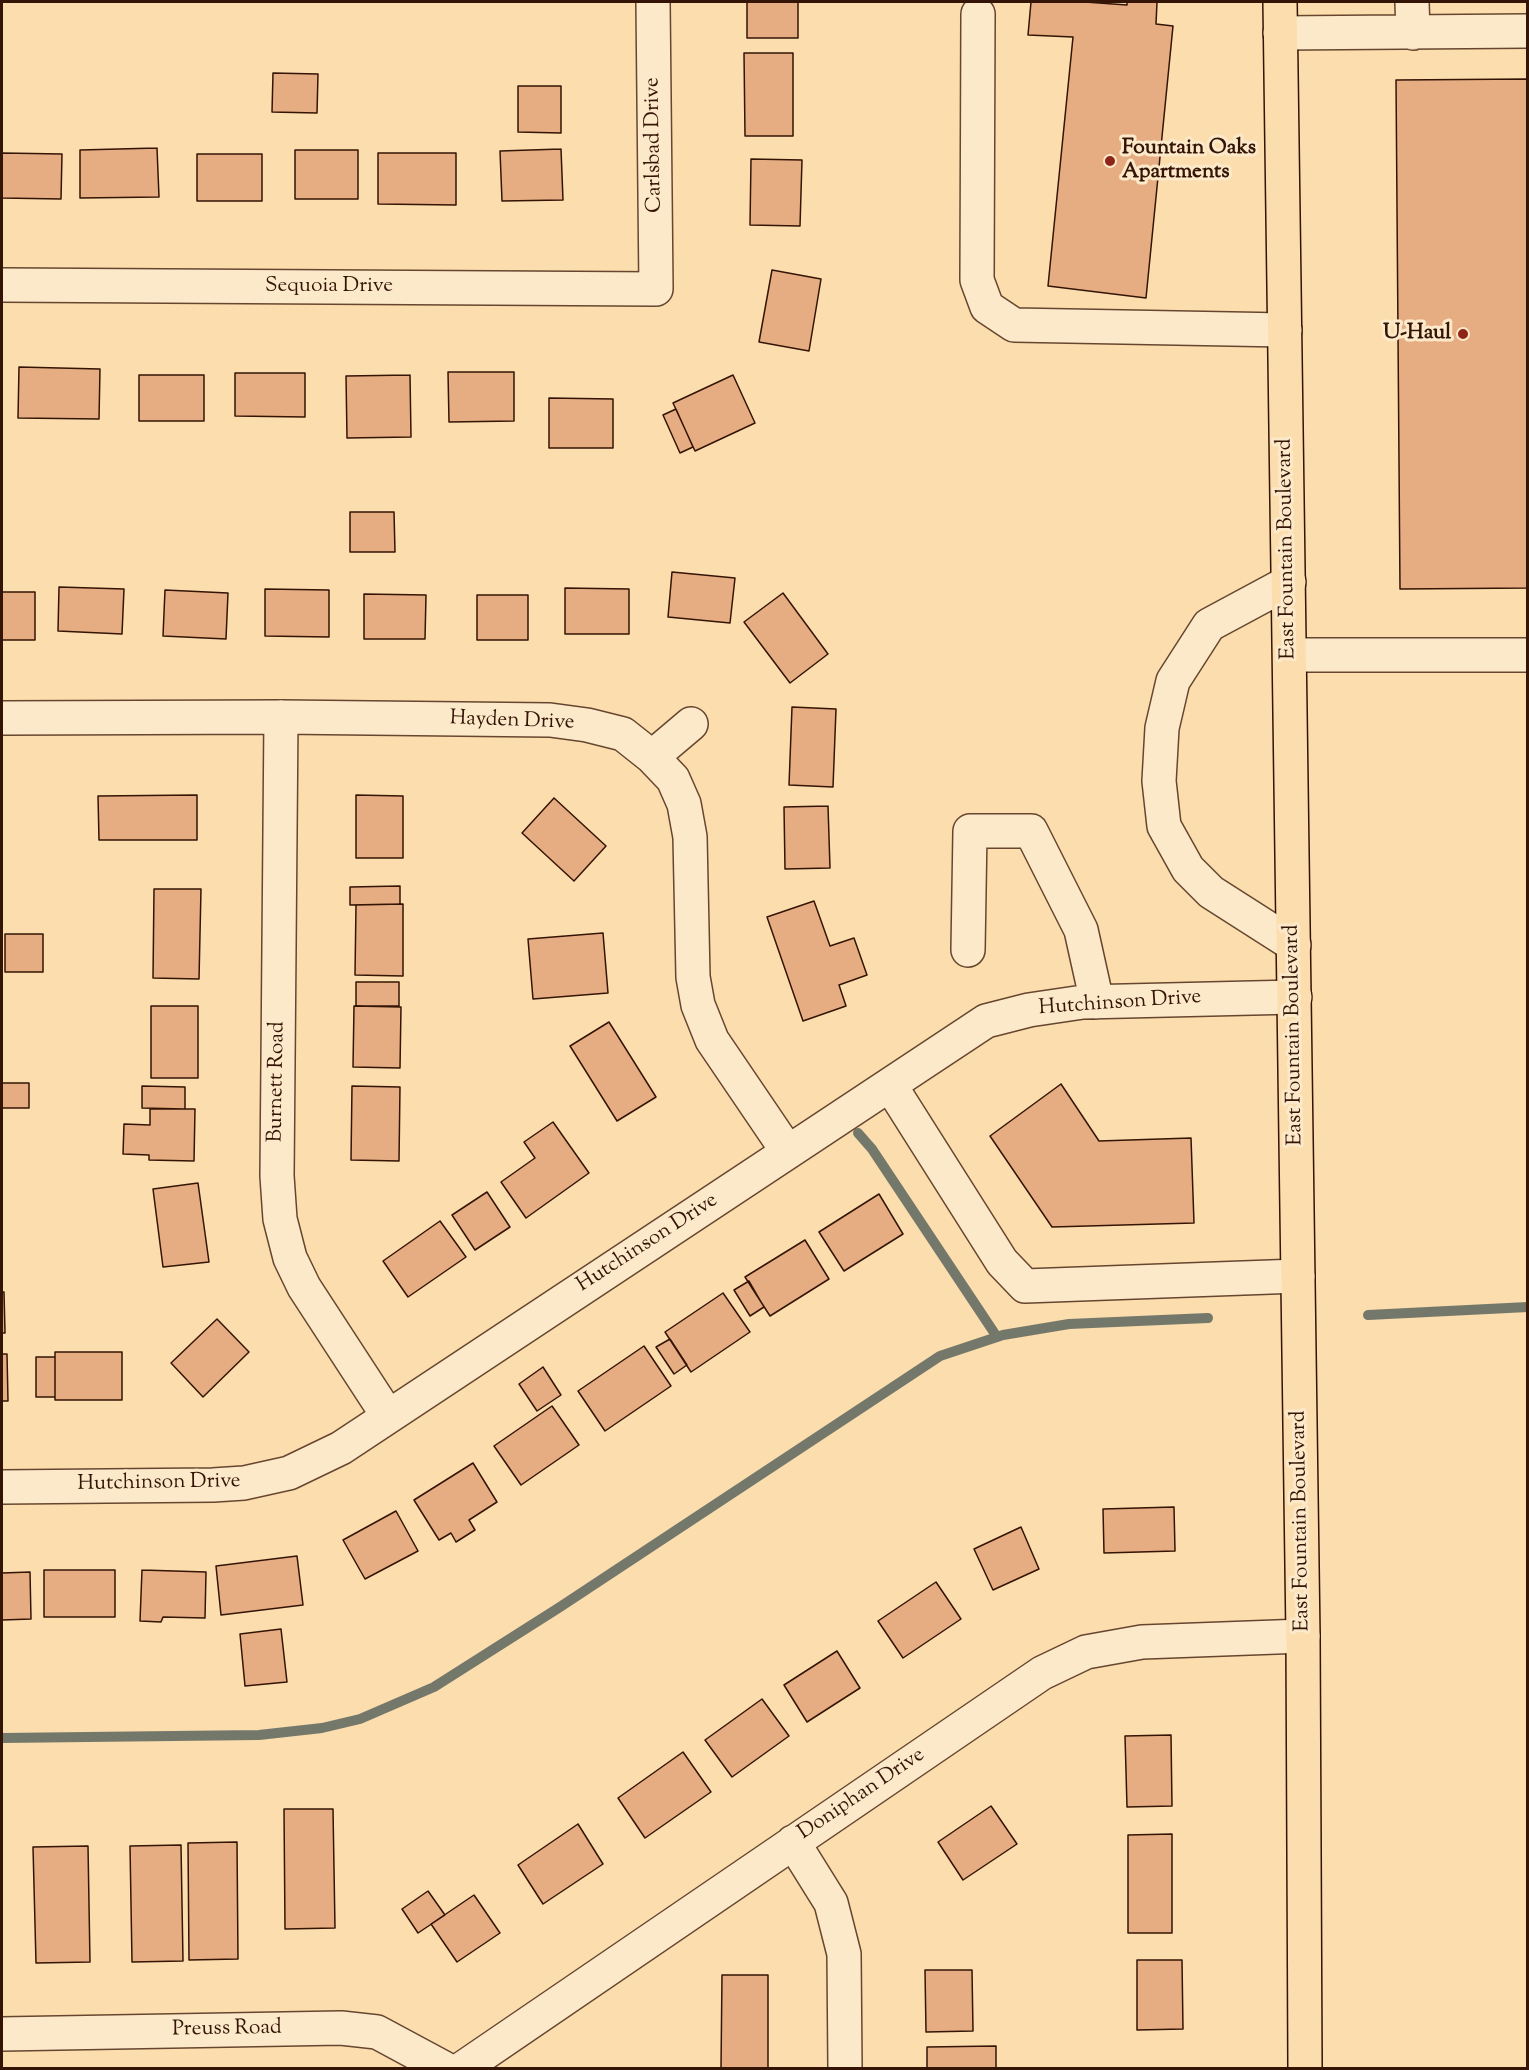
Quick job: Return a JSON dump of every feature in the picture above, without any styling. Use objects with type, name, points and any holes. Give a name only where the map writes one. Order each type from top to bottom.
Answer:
[{"type":"main road","name":"East Fountain Boulevard","points":[[1280,17],[1303,1636],[1305,2068]]},
{"type":"street","name":"Carlsbad Drive","points":[[653,2],[656,289]]},
{"type":"street","points":[[978,14],[977,280],[987,308],[1014,325],[1285,330]]},
{"type":"street","points":[[1280,17],[1412,17],[1527,32]]},
{"type":"street","name":"Sequoia Drive","points":[[2,285],[656,289]]},
{"type":"street","points":[[1289,582],[1209,625],[1173,681],[1162,728],[1159,781],[1164,826],[1188,869],[1211,892],[1294,945]]},
{"type":"street","points":[[1290,655],[1527,656]]},
{"type":"street","name":"Hayden Drive","points":[[2,718],[281,717],[550,720],[587,725],[623,734],[652,757],[673,779],[684,804],[690,837],[693,977],[698,1005],[712,1040],[788,1152]]},
{"type":"street","name":"Burnett Road","points":[[281,717],[277,1176],[280,1219],[290,1258],[304,1287],[388,1416]]},
{"type":"street","points":[[652,757],[691,724]]},
{"type":"street","points":[[968,950],[969,831],[1031,831],[1082,930],[1097,1002]]},
{"type":"street","name":"Hutchinson Drive","points":[[2,1486],[244,1483],[289,1473],[341,1448],[986,1021],[1029,1010],[1097,1002],[1295,997]]},
{"type":"street","points":[[890,1085],[1002,1262],[1026,1286],[1298,1276]]},
{"type":"street","name":"Doniphan Drive","points":[[463,2068],[1042,1673],[1086,1652],[1142,1642],[1303,1636]]},
{"type":"street","points":[[793,1842],[831,1903],[844,1954],[845,2068]]},
{"type":"street","name":"Preuss Road","points":[[2,2034],[341,2028],[377,2032],[444,2068]]},
{"type":"building","points":[[747,2],[798,2],[798,38],[747,38]]},
{"type":"building","name":"Fountain Oaks Apartments","points":[[1031,2],[1127,5],[1127,2],[1157,2],[1156,24],[1173,26],[1146,298],[1048,286],[1073,37],[1028,35]]},
{"type":"building","points":[[744,53],[793,53],[793,136],[745,136]]},
{"type":"building","points":[[273,73],[318,74],[317,113],[272,112]]},
{"type":"building","name":"U-Haul","points":[[1528,79],[1528,588],[1400,589],[1396,80]]},
{"type":"building","points":[[518,86],[561,86],[561,133],[518,132]]},
{"type":"building","points":[[157,148],[159,197],[80,198],[80,150]]},
{"type":"building","points":[[561,149],[563,200],[502,201],[500,151]]},
{"type":"building","points":[[295,150],[358,150],[358,199],[295,199]]},
{"type":"building","points":[[2,153],[62,154],[61,199],[2,198]]},
{"type":"building","points":[[378,153],[456,153],[456,205],[378,204]]},
{"type":"building","points":[[197,154],[262,154],[262,201],[197,201]]},
{"type":"building","points":[[751,159],[802,160],[800,226],[750,225]]},
{"type":"building","points":[[772,270],[821,279],[809,351],[759,342]]},
{"type":"building","points":[[19,367],[100,369],[99,419],[18,418]]},
{"type":"building","points":[[448,372],[514,372],[514,421],[449,422]]},
{"type":"building","points":[[235,373],[305,373],[305,417],[235,416]]},
{"type":"building","points":[[139,375],[204,375],[204,421],[139,421]]},
{"type":"building","points":[[410,375],[411,437],[347,438],[346,376]]},
{"type":"building","points":[[733,375],[755,423],[695,451],[673,403]]},
{"type":"building","points":[[549,398],[613,399],[613,448],[549,448]]},
{"type":"building","points":[[676,409],[693,447],[680,453],[663,415]]},
{"type":"building","points":[[350,512],[394,512],[395,552],[350,552]]},
{"type":"building","points":[[672,572],[735,578],[730,623],[668,617]]},
{"type":"building","points":[[59,587],[124,589],[122,634],[58,631]]},
{"type":"building","points":[[565,588],[629,589],[629,634],[565,634]]},
{"type":"building","points":[[265,589],[329,590],[329,637],[265,636]]},
{"type":"building","points":[[165,590],[228,593],[226,639],[163,636]]},
{"type":"building","points":[[2,592],[35,592],[35,640],[2,640]]},
{"type":"building","points":[[783,593],[828,654],[790,683],[744,622]]},
{"type":"building","points":[[364,594],[426,595],[425,639],[364,639]]},
{"type":"building","points":[[477,595],[528,595],[528,640],[477,640]]},
{"type":"building","points":[[792,707],[836,709],[833,787],[789,785]]},
{"type":"building","points":[[197,795],[197,840],[99,840],[98,796]]},
{"type":"building","points":[[356,795],[403,796],[403,858],[356,858]]},
{"type":"building","points":[[554,798],[606,846],[574,881],[522,833]]},
{"type":"building","points":[[828,806],[830,868],[785,869],[784,807]]},
{"type":"building","points":[[400,886],[400,904],[350,905],[350,887]]},
{"type":"building","points":[[154,889],[201,889],[199,979],[153,978]]},
{"type":"building","points":[[814,901],[830,946],[854,938],[867,975],[839,985],[846,1006],[803,1021],[767,917]]},
{"type":"building","points":[[403,904],[403,976],[355,975],[356,905]]},
{"type":"building","points":[[603,933],[608,993],[533,999],[528,939]]},
{"type":"building","points":[[5,934],[43,934],[43,972],[5,972]]},
{"type":"building","points":[[356,982],[399,982],[399,1006],[356,1006]]},
{"type":"building","points":[[151,1006],[198,1006],[198,1078],[151,1078]]},
{"type":"building","points":[[354,1006],[401,1007],[400,1068],[353,1067]]},
{"type":"building","points":[[609,1022],[656,1097],[617,1121],[570,1046]]},
{"type":"building","points":[[2,1083],[29,1083],[29,1108],[2,1108]]},
{"type":"building","points":[[1061,1084],[1099,1141],[1191,1138],[1194,1223],[1052,1227],[990,1136]]},
{"type":"building","points":[[142,1086],[185,1087],[185,1109],[142,1108]]},
{"type":"building","points":[[352,1086],[400,1087],[399,1161],[351,1160]]},
{"type":"building","points":[[150,1109],[195,1109],[194,1161],[149,1160],[149,1155],[123,1154],[124,1124],[150,1125]]},
{"type":"building","points":[[553,1122],[589,1173],[526,1218],[501,1182],[535,1158],[524,1142]]},
{"type":"building","points":[[198,1183],[209,1262],[163,1267],[153,1189]]},
{"type":"building","points":[[487,1192],[510,1227],[475,1250],[452,1215]]},
{"type":"building","points":[[879,1194],[903,1234],[844,1271],[819,1232]]},
{"type":"building","points":[[440,1221],[466,1257],[408,1297],[383,1261]]},
{"type":"building","points":[[805,1240],[829,1279],[770,1316],[745,1277]]},
{"type":"building","points":[[749,1281],[764,1307],[750,1316],[734,1290]]},
{"type":"building","points":[[2,1292],[4,1292],[5,1333],[2,1333]]},
{"type":"building","points":[[723,1293],[750,1332],[691,1372],[665,1332]]},
{"type":"building","points":[[217,1319],[249,1352],[203,1397],[171,1363]]},
{"type":"building","points":[[670,1339],[687,1365],[674,1374],[656,1347]]},
{"type":"building","points":[[644,1346],[671,1386],[605,1431],[578,1391]]},
{"type":"building","points":[[55,1352],[122,1352],[122,1400],[55,1400]]},
{"type":"building","points":[[2,1354],[7,1354],[8,1401],[2,1401]]},
{"type":"building","points":[[36,1357],[55,1357],[55,1397],[36,1397]]},
{"type":"building","points":[[543,1367],[561,1395],[537,1411],[519,1384]]},
{"type":"building","points":[[552,1406],[579,1445],[521,1485],[494,1446]]},
{"type":"building","points":[[473,1463],[497,1502],[469,1520],[475,1530],[456,1542],[451,1533],[439,1540],[414,1500]]},
{"type":"building","points":[[1174,1507],[1175,1551],[1104,1553],[1103,1509]]},
{"type":"building","points":[[396,1511],[418,1551],[365,1579],[343,1540]]},
{"type":"building","points":[[1021,1527],[1039,1569],[993,1590],[974,1549]]},
{"type":"building","points":[[297,1556],[303,1605],[221,1615],[216,1566]]},
{"type":"building","points":[[44,1570],[115,1570],[115,1617],[44,1617]]},
{"type":"building","points":[[142,1570],[206,1572],[205,1618],[163,1617],[161,1622],[140,1621]]},
{"type":"building","points":[[30,1572],[31,1619],[2,1620],[2,1573]]},
{"type":"building","points":[[936,1582],[961,1619],[903,1658],[878,1621]]},
{"type":"building","points":[[281,1629],[287,1682],[245,1686],[240,1634]]},
{"type":"building","points":[[837,1651],[860,1688],[807,1722],[784,1685]]},
{"type":"building","points":[[762,1699],[789,1736],[732,1777],[705,1740]]},
{"type":"building","points":[[1171,1735],[1172,1806],[1127,1807],[1125,1736]]},
{"type":"building","points":[[683,1752],[711,1792],[645,1838],[618,1798]]},
{"type":"building","points":[[991,1806],[1017,1844],[963,1880],[938,1842]]},
{"type":"building","points":[[284,1809],[333,1809],[335,1928],[285,1929]]},
{"type":"building","points":[[578,1824],[603,1864],[543,1904],[518,1865]]},
{"type":"building","points":[[1172,1834],[1172,1933],[1128,1933],[1128,1835]]},
{"type":"building","points":[[237,1842],[238,1959],[189,1960],[188,1843]]},
{"type":"building","points":[[181,1845],[183,1961],[132,1962],[130,1846]]},
{"type":"building","points":[[88,1846],[90,1962],[36,1963],[33,1847]]},
{"type":"building","points":[[428,1891],[445,1915],[418,1933],[402,1909]]},
{"type":"building","points":[[474,1895],[500,1933],[457,1962],[431,1924]]},
{"type":"building","points":[[1137,1960],[1182,1960],[1183,2029],[1137,2030]]},
{"type":"building","points":[[925,1970],[972,1970],[973,2031],[926,2032]]},
{"type":"building","points":[[722,1975],[768,1975],[768,2068],[721,2068]]},
{"type":"building","points":[[996,2046],[996,2068],[927,2068],[927,2047]]},
{"type":"waterway","points":[[858,1133],[872,1149],[997,1337]]},
{"type":"waterway","points":[[1368,1315],[1528,1307]]},
{"type":"waterway","points":[[2,1738],[259,1735],[322,1728],[360,1719],[434,1687],[560,1607],[940,1356],[1003,1335],[1069,1324],[1208,1318]]},
{"type":"place","name":"Fountain Oaks Apartments","points":[[1110,161]]},
{"type":"place","name":"U-Haul","points":[[1463,334]]}]
